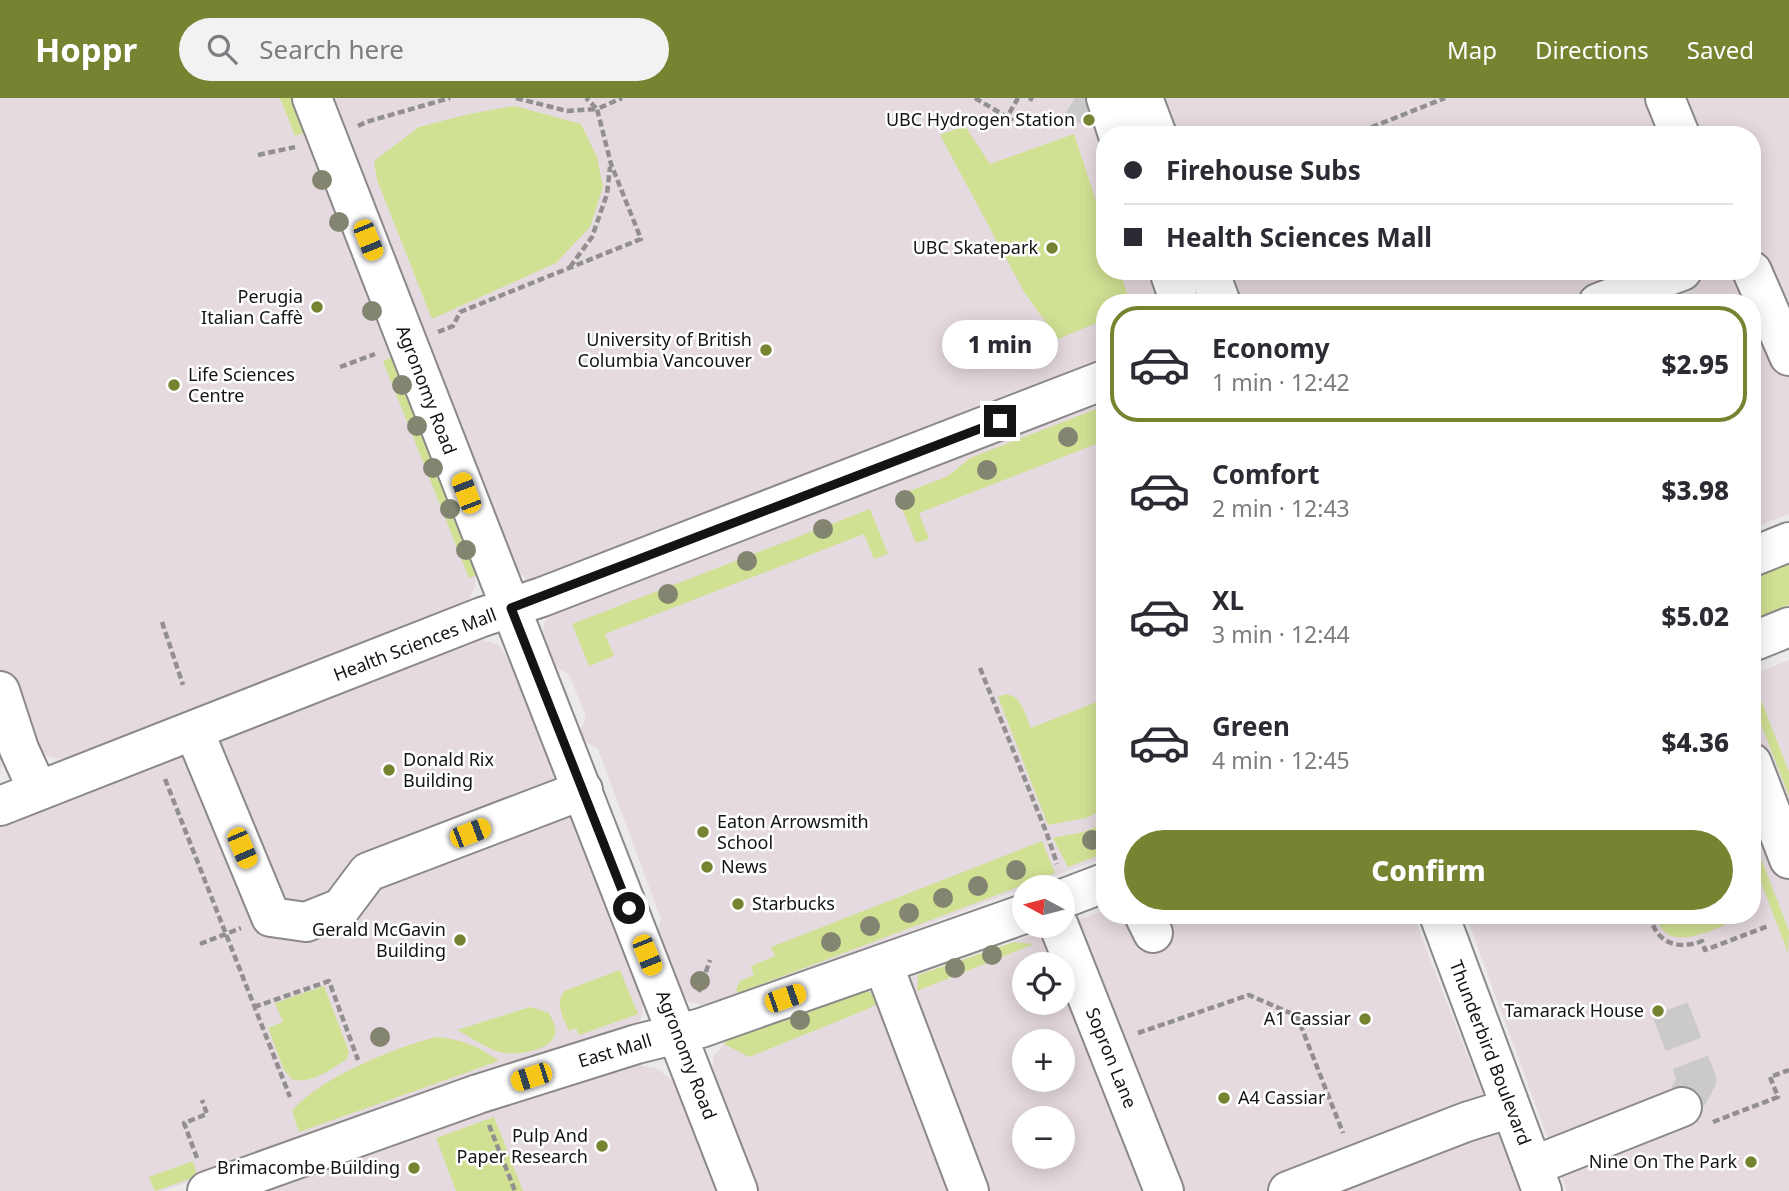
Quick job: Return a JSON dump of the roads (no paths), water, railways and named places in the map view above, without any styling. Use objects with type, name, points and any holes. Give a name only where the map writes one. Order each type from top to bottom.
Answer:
[{"type":"street","name":"Agronomy Road","points":[[312,98],[738,1191]]},
{"type":"street","points":[[1143,98],[1154,126]]},
{"type":"street","points":[[1665,98],[1676,126]]},
{"type":"street","points":[[1622,294],[1658,280]]},
{"type":"street","points":[[1756,280],[1789,356]]},
{"type":"street","name":"Health Sciences Mall","points":[[0,806],[482,617],[1096,383]]},
{"type":"street","points":[[1761,553],[1789,542]]},
{"type":"street","points":[[1761,652],[1768,635]]},
{"type":"street","points":[[0,691],[19,749],[38,791]]},
{"type":"street","points":[[194,731],[271,917],[306,922],[341,908],[368,872],[583,790]]},
{"type":"street","points":[[1761,786],[1789,859]]},
{"type":"street","points":[[1075,886],[1096,884]]},
{"type":"street","name":"East Mall","points":[[203,1177],[677,1034],[1012,918]]},
{"type":"street","name":"Thunderbird Boulevard","points":[[1441,924],[1537,1179]]},
{"type":"street","name":"Sopron Lane","points":[[1064,938],[1164,1191]]},
{"type":"street","points":[[883,964],[969,1191]]},
{"type":"street","points":[[1537,1179],[1682,1107]]},
{"type":"street","points":[[1288,1191],[1466,1122],[1511,1108]]},
{"type":"tunnel","points":[[1075,98],[1091,108]]},
{"type":"tunnel","points":[[1670,1009],[1697,1080],[1682,1107]]},
{"type":"place","name":"UBC Hydrogen Station","points":[[1089,120]]},
{"type":"place","name":"UBC Skatepark","points":[[1052,248]]},
{"type":"place","name":"Perugia Italian Caffè","points":[[317,307]]},
{"type":"place","name":"University of British Columbia Vancouver","points":[[766,350]]},
{"type":"place","name":"Life Sciences Centre","points":[[174,385]]},
{"type":"place","name":"Donald Rix Building","points":[[389,770]]},
{"type":"place","name":"Eaton Arrowsmith School","points":[[703,832]]},
{"type":"place","name":"News","points":[[707,867]]},
{"type":"place","name":"Starbucks","points":[[738,904]]},
{"type":"place","name":"Gerald McGavin Building","points":[[460,940]]},
{"type":"place","name":"Tamarack House","points":[[1658,1011]]},
{"type":"place","name":"A1 Cassiar","points":[[1365,1019]]},
{"type":"place","name":"A4 Cassiar","points":[[1224,1098]]},
{"type":"place","name":"Pulp And Paper Research","points":[[602,1146]]},
{"type":"place","name":"Nine On The Park","points":[[1751,1162]]},
{"type":"place","name":"Brimacombe Building","points":[[414,1168]]}]
